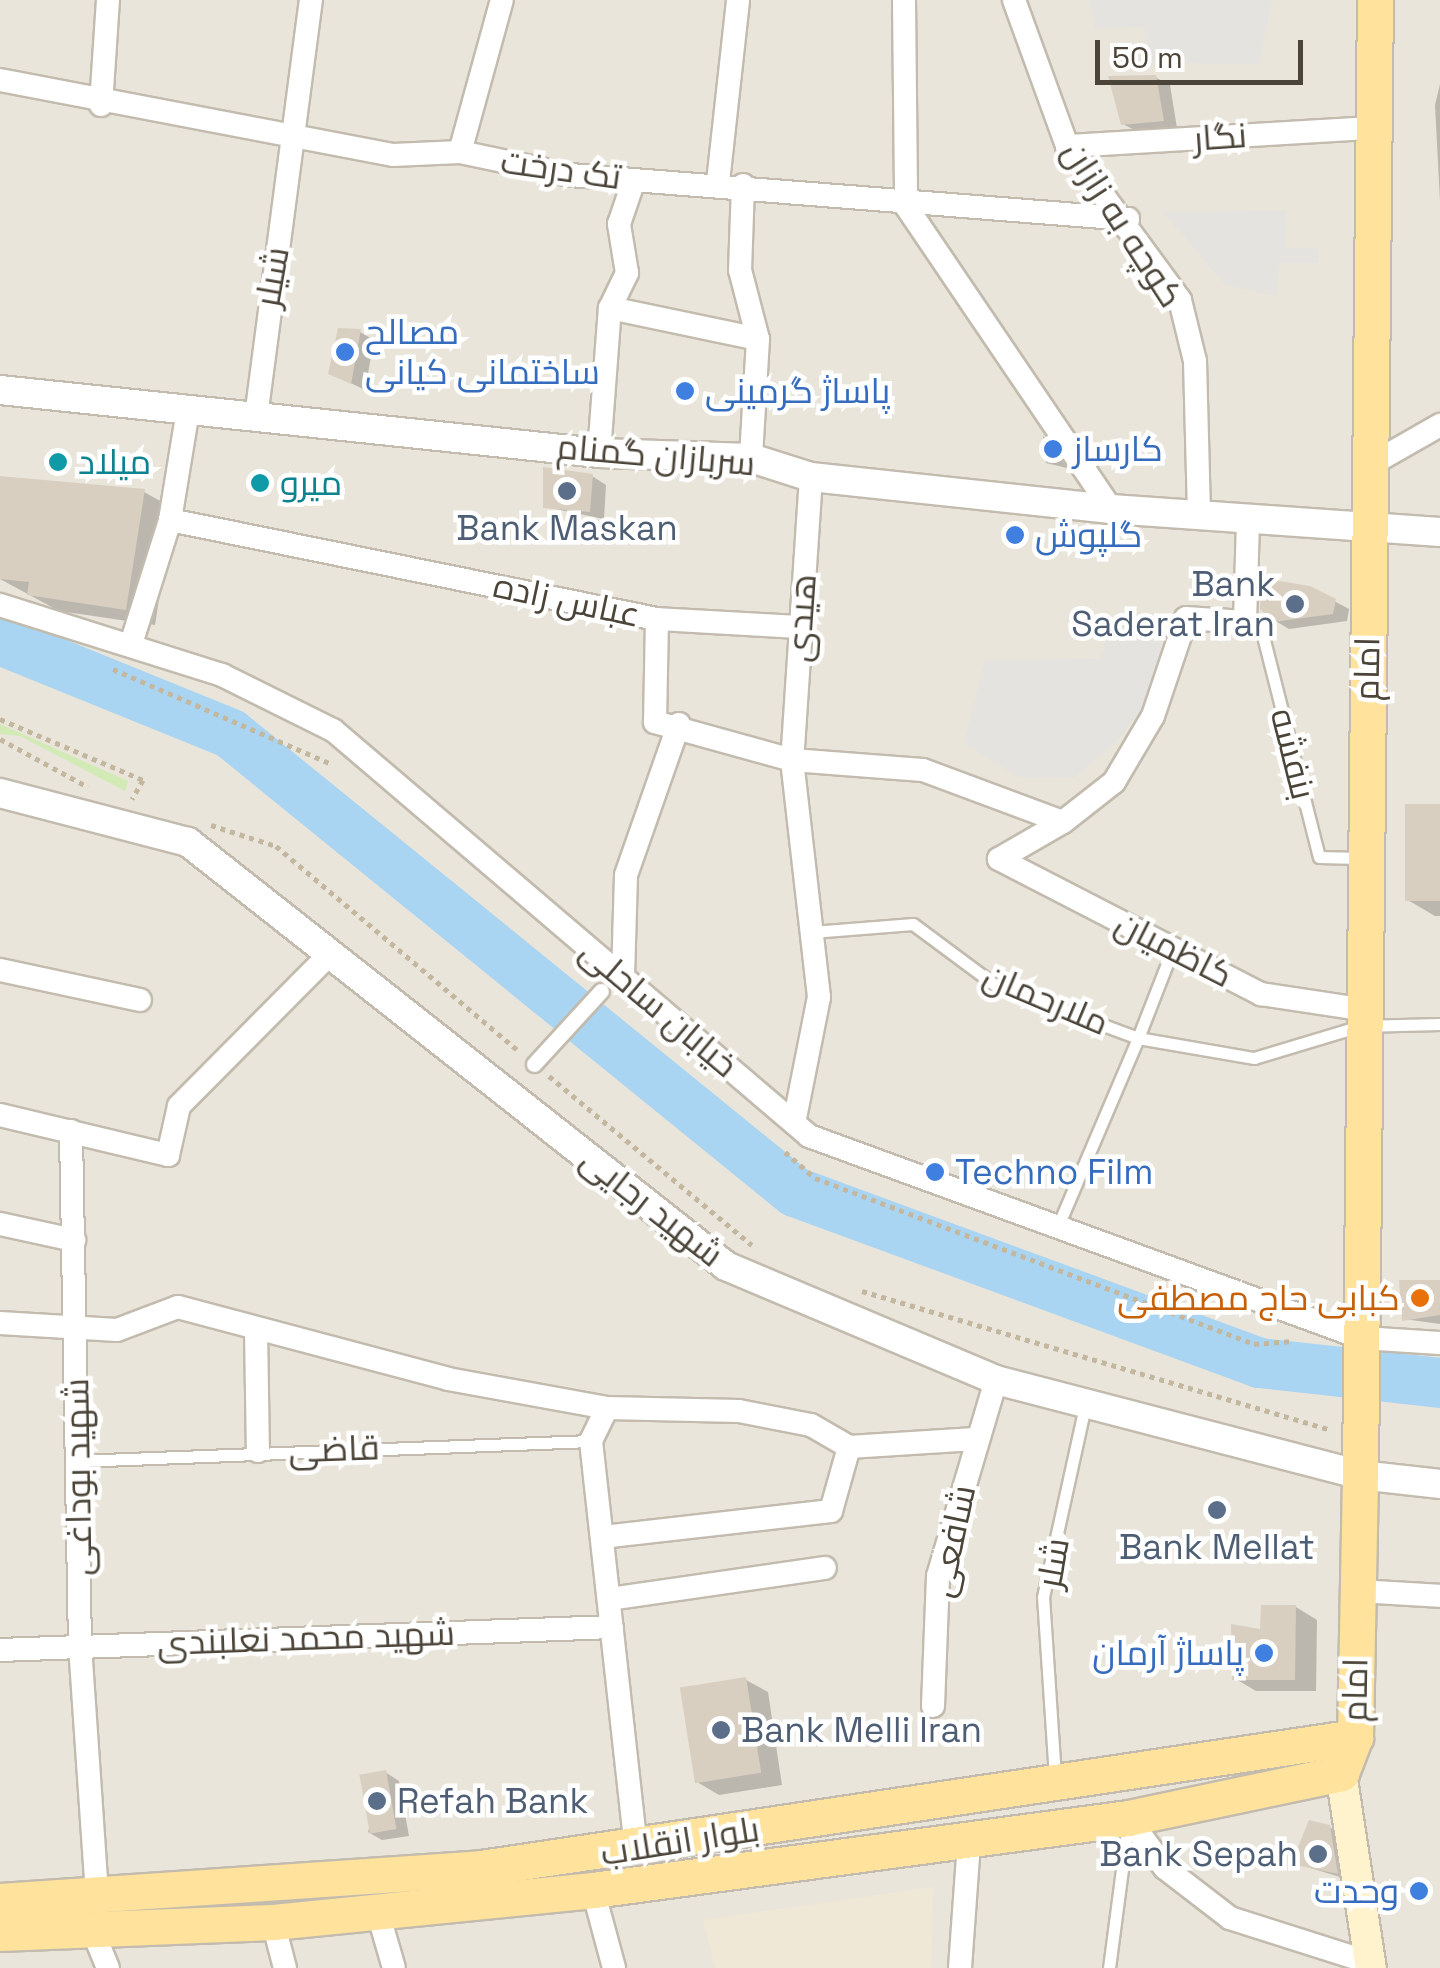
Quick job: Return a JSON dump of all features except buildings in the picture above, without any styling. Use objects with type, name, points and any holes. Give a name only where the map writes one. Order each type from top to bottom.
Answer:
[{"type":"main road","name":"امام","points":[[1374,1966],[1341,1774],[1355,1737],[1362,1338],[1360,1017],[1375,0]]},
{"type":"main road","name":"بلوار انقلاب","points":[[0,1932],[94,1910],[636,1849],[1355,1737]]},
{"type":"main road","name":"بلوار انقلاب","points":[[0,1901],[274,1922],[378,1913],[968,1842],[1128,1818],[1341,1774]]},
{"type":"street","points":[[102,105],[108,0]]},
{"type":"street","name":"شیلر","points":[[256,417],[312,0]]},
{"type":"street","points":[[460,152],[502,0]]},
{"type":"street","points":[[718,182],[738,0]]},
{"type":"street","points":[[904,0],[906,206],[1111,509]]},
{"type":"street","name":"کوچه به زازان","points":[[1014,0],[1067,146],[1089,184],[1128,218],[1180,300],[1195,361],[1198,516]]},
{"type":"street","name":"تک درخت","points":[[0,80],[102,105],[394,155],[460,152],[634,180],[718,182],[906,206],[1128,218]]},
{"type":"street","name":"نگار","points":[[1067,146],[1373,128]]},
{"type":"street","points":[[599,453],[610,308],[626,272],[619,224],[634,180]]},
{"type":"street","points":[[742,185],[740,270],[758,339],[750,458]]},
{"type":"street","points":[[610,308],[758,339]]},
{"type":"street","name":"سربازان گمنام","points":[[0,390],[599,453],[750,458],[811,477],[1111,509],[1369,532],[1440,532]]},
{"type":"street","points":[[131,644],[170,520],[188,410]]},
{"type":"street","points":[[1370,465],[1440,425]]},
{"type":"street","name":"هیدی","points":[[792,760],[811,477]]},
{"type":"street","name":"عباس زاده","points":[[170,520],[657,619],[655,722],[679,724]]},
{"type":"street","points":[[623,977],[626,875],[679,724],[792,760],[923,770],[1063,822],[1114,782],[1153,716],[1186,618],[1245,622],[1248,521]]},
{"type":"street","name":"خیابان ساحلی","points":[[0,605],[222,675],[333,730],[794,1123],[1055,1232],[1362,1338],[1440,1343]]},
{"type":"street","points":[[657,619],[800,627]]},
{"type":"street","points":[[792,760],[819,996],[794,1123]]},
{"type":"street","name":"شهید رجایی","points":[[0,793],[188,842],[726,1266],[996,1380],[1360,1475],[1440,1484]]},
{"type":"street","name":"کاظمیان","points":[[1063,822],[999,859],[1262,994],[1360,1017]]},
{"type":"street","points":[[0,1116],[72,1130],[168,1156],[178,1106],[330,954]]},
{"type":"street","points":[[0,970],[140,1000]]},
{"type":"street","points":[[534,1064],[601,991]]},
{"type":"street","name":"شهید بوداغی","points":[[72,1130],[80,1645],[94,1910],[108,1968]]},
{"type":"street","points":[[0,1224],[74,1240]]},
{"type":"street","points":[[0,1324],[117,1330],[178,1307],[256,1329],[607,1408],[739,1411],[812,1425],[849,1447],[975,1438]]},
{"type":"street","points":[[256,1329],[258,1451]]},
{"type":"street","name":"شافعی","points":[[933,1706],[938,1576],[975,1438],[996,1380]]},
{"type":"street","points":[[607,1408],[591,1442],[636,1849]]},
{"type":"street","points":[[603,1537],[831,1512],[849,1447]]},
{"type":"street","points":[[609,1599],[825,1568]]},
{"type":"street","points":[[1357,1591],[1440,1596]]},
{"type":"street","name":"شهید محمد نعلبندی","points":[[0,1650],[612,1627]]},
{"type":"street","points":[[1128,1818],[1166,1868],[1230,1918],[1374,1966]]},
{"type":"street","points":[[960,1968],[968,1842]]},
{"type":"street","points":[[593,1890],[614,1968]]},
{"type":"street","points":[[378,1913],[394,1968]]},
{"type":"street","points":[[274,1922],[285,1968]]},
{"type":"lane","name":"بنفشه","points":[[1245,622],[1260,624],[1319,856],[1363,858]]},
{"type":"lane","name":"ملارحمان","points":[[812,932],[913,924],[995,985],[1138,1038],[1173,948]]},
{"type":"lane","points":[[1055,1232],[1138,1038],[1254,1058],[1360,1017],[1440,1024]]},
{"type":"lane","name":"شلر","points":[[1055,1782],[1043,1597],[1085,1406]]},
{"type":"lane","name":"قاضی","points":[[77,1461],[258,1451],[591,1442]]},
{"type":"lane","points":[[1109,1968],[1128,1818]]},
{"type":"path","points":[[106,666],[336,766]]},
{"type":"path","points":[[0,719],[143,780],[132,799]]},
{"type":"path","points":[[0,739],[90,788]]},
{"type":"path","points":[[36,774],[104,792]]},
{"type":"path","points":[[118,796],[150,805]]},
{"type":"path","points":[[204,822],[276,846],[758,1250]]},
{"type":"path","points":[[846,1286],[1358,1422]]},
{"type":"shaded area","points":[[0,0],[1440,0],[1440,1968],[0,1968]]},
{"type":"shaded area","points":[[1089,0],[1272,0],[1259,64],[1209,64],[1151,61],[1143,27],[1095,28]]},
{"type":"shaded area","points":[[1286,211],[1285,248],[1319,248],[1319,263],[1280,263],[1276,296],[1225,285],[1163,212]]},
{"type":"shaded area","points":[[1114,618],[1164,626],[1153,691],[1121,737],[1074,778],[1018,777],[964,743],[985,660],[1100,659]]},
{"type":"shaded area","points":[[933,1887],[931,1968],[715,1968],[703,1920]]},
{"type":"green space","points":[[0,724],[128,781],[125,791],[20,736],[0,734]]},
{"type":"waterway","points":[[0,640],[231,734],[795,1192],[1259,1363],[1440,1383]]},
{"type":"place","name":"مصالح ساختمانی کیانی","points":[[345,352]]},
{"type":"place","name":"پاساژ گرمینی","points":[[685,391]]},
{"type":"place","name":"کارساز","points":[[1053,449]]},
{"type":"place","name":"میلاد","points":[[58,462]]},
{"type":"place","name":"میرو","points":[[260,483]]},
{"type":"place","name":"Bank Maskan","points":[[567,491]]},
{"type":"place","name":"گلپوش","points":[[1015,535]]},
{"type":"place","name":"Bank Saderat Iran","points":[[1295,604]]},
{"type":"place","name":"Techno Film","points":[[935,1172]]},
{"type":"place","name":"کبابی حاج مصطفی","points":[[1420,1298]]},
{"type":"place","name":"Bank Mellat","points":[[1217,1510]]},
{"type":"place","name":"پاساژ آرمان","points":[[1264,1653]]},
{"type":"place","name":"Bank Melli Iran","points":[[721,1730]]},
{"type":"place","name":"Refah Bank","points":[[377,1801]]},
{"type":"place","name":"Bank Sepah","points":[[1318,1854]]},
{"type":"place","name":"وحدت","points":[[1419,1891]]}]
